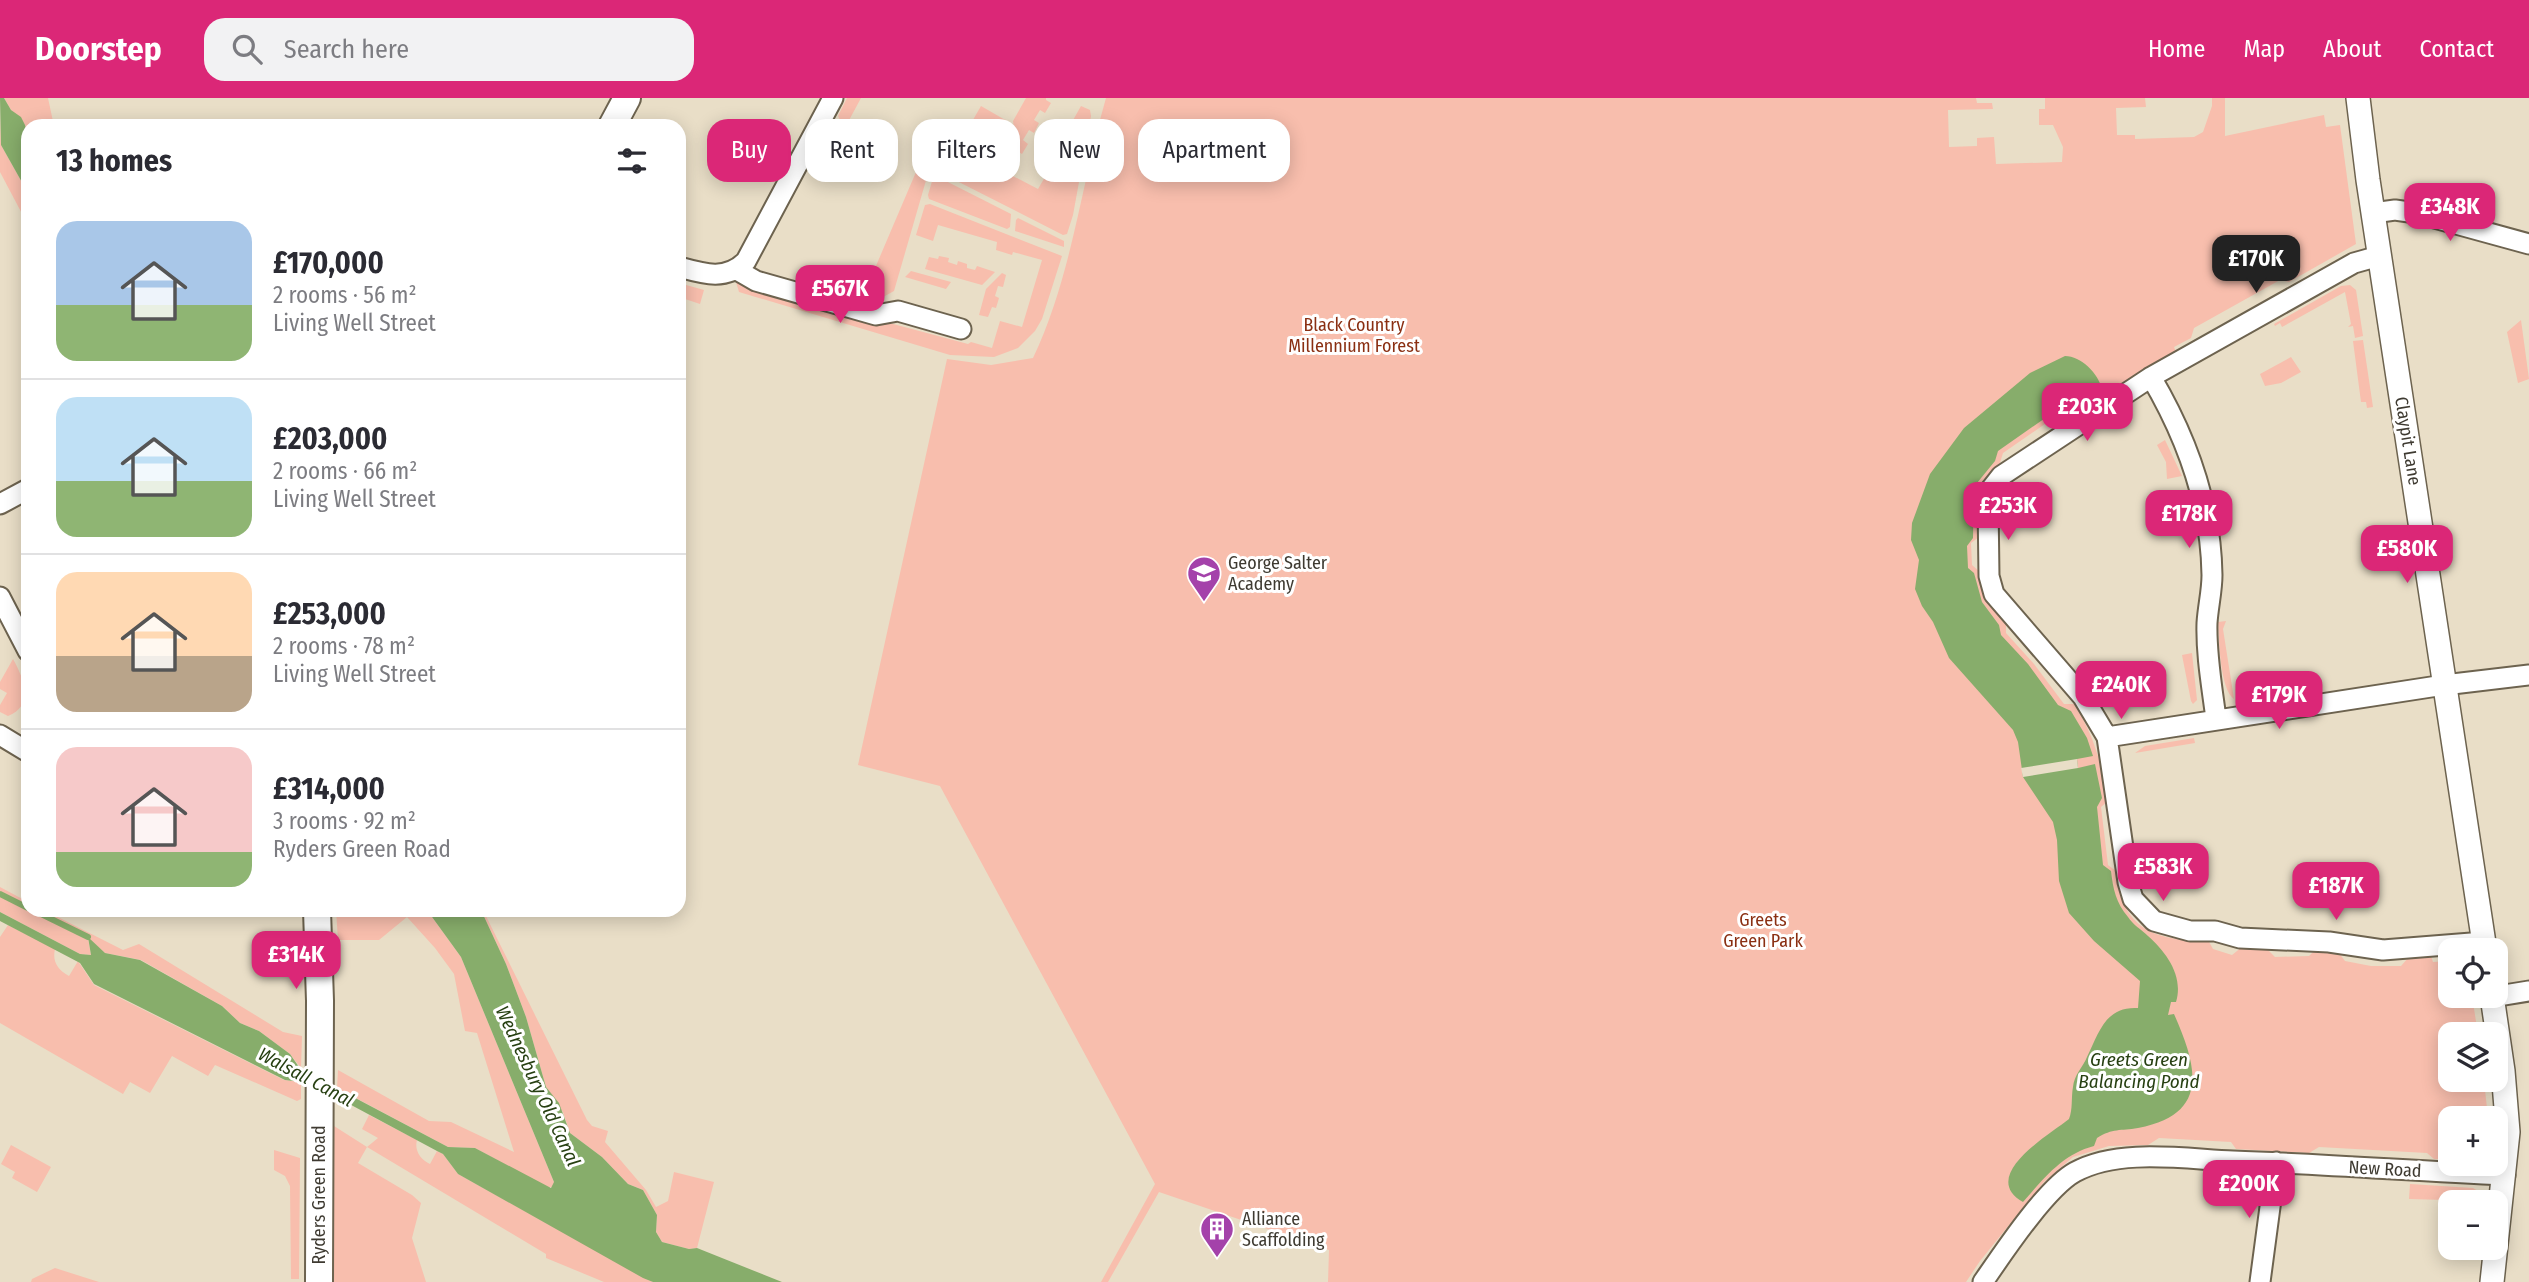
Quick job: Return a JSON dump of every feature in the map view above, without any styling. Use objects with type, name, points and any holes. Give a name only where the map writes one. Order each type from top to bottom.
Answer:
[{"type":"main road","points":[[616,119],[627,98]]},
{"type":"main road","name":"Ryders Green Road","points":[[317,917],[319,1282]]},
{"type":"street","points":[[686,269],[721,275],[737,270],[746,261],[833,98]]},
{"type":"street","name":"Claypit Lane","points":[[2358,98],[2379,256],[2483,938]]},
{"type":"street","points":[[2373,213],[2395,210],[2416,213],[2529,244]]},
{"type":"street","points":[[2379,256],[2354,263],[2151,377],[2001,476],[1990,490],[1988,502],[1989,576],[1994,594],[2083,697],[2107,737],[2128,882],[2133,899],[2154,921],[2169,927],[2190,931],[2215,931],[2239,938],[2307,940],[2383,950],[2438,948]]},
{"type":"street","points":[[737,270],[756,281],[876,315],[898,311],[961,328]]},
{"type":"street","points":[[2151,377],[2170,410],[2199,478],[2212,575],[2207,644],[2216,719]]},
{"type":"street","points":[[0,503],[21,492]]},
{"type":"street","points":[[0,597],[21,638]]},
{"type":"street","points":[[2107,737],[2444,685],[2529,675]]},
{"type":"street","points":[[0,735],[21,747]]},
{"type":"street","points":[[2508,994],[2529,991]]},
{"type":"street","points":[[2494,1008],[2507,1106]]},
{"type":"street","name":"New Road","points":[[1983,1282],[2005,1249],[2060,1182],[2085,1168],[2118,1158],[2438,1171]]},
{"type":"street","points":[[2260,1282],[2276,1163]]},
{"type":"street","points":[[2492,1282],[2505,1176]]},
{"type":"green space","points":[[4,98],[48,98],[52,119],[21,121]]},
{"type":"green space","points":[[847,98],[861,98],[850,119],[840,119],[838,116]]},
{"type":"green space","points":[[1026,98],[1046,98],[1051,103],[1045,113],[1040,110],[1034,119],[1034,133],[1029,130],[1023,140],[1028,144],[1022,154],[1020,119],[1014,119]]},
{"type":"green space","name":"Greets Green Park","points":[[1106,98],[1976,98],[1977,103],[1992,103],[1993,109],[1948,110],[1949,147],[1977,146],[1977,138],[1994,137],[1996,164],[2062,162],[2063,147],[2053,125],[2039,125],[2039,109],[2045,109],[2045,98],[2145,98],[2146,107],[2116,108],[2117,135],[2135,135],[2135,139],[2194,137],[2203,132],[2212,98],[2225,98],[2225,136],[2324,115],[2326,127],[2340,125],[2356,244],[2289,282],[2280,280],[2194,328],[2191,338],[2174,347],[2176,352],[2077,412],[2065,410],[2003,453],[1999,466],[1985,480],[1978,497],[1979,537],[1971,543],[1972,565],[1980,572],[1987,600],[2006,622],[2006,633],[2064,704],[2074,704],[2087,727],[2100,763],[2108,801],[2101,807],[2108,865],[2116,871],[2125,907],[2134,919],[2157,934],[2189,940],[2208,940],[2213,949],[2232,955],[2242,947],[2268,950],[2275,957],[2309,956],[2316,949],[2339,953],[2345,961],[2371,966],[2401,966],[2409,957],[2431,956],[2433,962],[2438,962],[2438,1008],[2474,1008],[2476,1022],[2438,1022],[2438,1092],[2485,1092],[2487,1106],[2438,1106],[2438,1159],[2427,1153],[2319,1147],[2309,1153],[2236,1149],[2231,1142],[2159,1138],[2148,1145],[2109,1146],[2073,1157],[2044,1182],[1966,1282],[1328,1282],[1329,1250],[1159,1192],[1108,1282],[1101,1282],[1155,1184],[940,786],[858,765],[947,359],[991,365],[1033,358],[1067,263],[1085,182],[1124,182],[1124,119],[1100,119]]},
{"type":"green space","points":[[981,106],[1004,119],[973,119]]},
{"type":"green space","points":[[1081,106],[1090,110],[1090,119],[1074,119]]},
{"type":"green space","points":[[0,115],[1,145],[21,181],[21,212],[0,172]]},
{"type":"green space","points":[[1020,180],[1038,189],[1042,182],[1079,182],[1067,234],[1063,235],[959,182],[1020,182]]},
{"type":"green space","points":[[912,181],[926,182],[894,291],[874,302],[864,294]]},
{"type":"green space","points":[[932,182],[948,182],[1011,214],[1010,227],[1007,229],[929,199]]},
{"type":"green space","points":[[930,204],[1062,256],[1042,319],[1035,331],[1018,348],[994,357],[950,355],[739,292],[736,282],[968,344],[971,342],[992,348],[1000,321],[1022,327],[1042,260],[996,250],[997,242],[938,225],[933,241],[916,235],[925,205]]},
{"type":"green space","points":[[1018,218],[1064,241],[1064,247],[1015,231]]},
{"type":"green space","points":[[939,256],[949,258],[948,262],[957,265],[958,261],[967,264],[967,268],[975,270],[977,266],[995,272],[982,285],[925,269],[929,257],[938,259]]},
{"type":"green space","points":[[911,271],[951,282],[946,289],[905,277]]},
{"type":"green space","points":[[1002,273],[1006,275],[1003,287],[998,286],[996,308],[992,307],[988,317],[979,315],[986,289]]},
{"type":"green space","points":[[686,285],[704,290],[700,304],[686,299]]},
{"type":"green space","points":[[2350,285],[2356,290],[2363,336],[2355,338],[2353,326],[2348,327],[2351,324],[2345,292],[2282,327],[2280,323],[2275,326],[2274,324],[2341,286]]},
{"type":"green space","points":[[2521,320],[2529,379],[2518,383],[2507,332]]},
{"type":"green space","points":[[2363,340],[2373,407],[2367,408],[2366,402],[2361,402],[2353,341]]},
{"type":"green space","points":[[2291,357],[2301,372],[2281,383],[2265,386],[2260,374]]},
{"type":"green space","points":[[2165,440],[2182,476],[2167,479],[2166,462],[2157,445]]},
{"type":"green space","points":[[2226,621],[2223,629],[2234,699],[2226,686],[2220,651],[2218,622]]},
{"type":"green space","points":[[2192,653],[2197,700],[2193,704],[2182,655]]},
{"type":"green space","points":[[13,659],[21,675],[21,706],[8,716],[0,712],[0,705],[7,693],[0,689],[0,682]]},
{"type":"green space","points":[[2194,738],[2195,743],[2135,753],[2145,746]]},
{"type":"green space","points":[[0,887],[21,898],[21,917],[58,917],[123,950],[139,944],[283,1032],[302,1036],[301,1068],[290,1054],[259,1031],[240,1023],[222,1006],[141,960],[105,953],[88,938],[91,955],[80,954],[0,912]]},
{"type":"green space","points":[[336,917],[407,917],[379,940],[338,940]]},
{"type":"green space","points":[[407,917],[432,917],[461,957],[554,1182],[553,1187],[546,1187],[475,1148],[448,1147],[337,1088],[338,1070],[429,1121],[451,1122],[514,1152],[477,1033],[465,1031],[454,974]]},
{"type":"green space","points":[[484,917],[587,1120],[592,1126],[608,1131],[605,1142],[646,1190],[656,1207],[668,1201],[674,1172],[714,1182],[697,1248],[689,1249],[662,1242],[656,1232],[657,1215],[643,1190],[628,1184],[602,1157],[570,1133],[563,1112],[546,1087],[526,1017]]},
{"type":"green space","points":[[8,925],[55,949],[54,958],[57,965],[69,976],[78,961],[94,985],[284,1080],[301,1082],[301,1099],[297,1101],[215,1065],[208,1076],[172,1056],[150,1093],[130,1082],[123,1094],[0,1023],[0,937]]},
{"type":"green space","points":[[369,1115],[417,1140],[417,1151],[421,1158],[430,1164],[437,1151],[443,1154],[458,1174],[653,1282],[604,1282],[546,1258],[546,1254],[367,1147],[378,1138],[362,1129]]},
{"type":"green space","points":[[334,1126],[367,1147],[358,1163],[421,1203],[412,1238],[426,1282],[333,1282],[328,1129]]},
{"type":"green space","points":[[11,1145],[51,1167],[37,1192],[12,1178],[15,1172],[1,1164]]},
{"type":"green space","points":[[274,1150],[300,1158],[299,1279],[291,1279],[290,1186],[285,1176],[274,1170]]},
{"type":"green space","points":[[2410,1184],[2476,1190],[2438,1190],[2438,1200],[2409,1199]]},
{"type":"green space","points":[[55,1268],[99,1282],[31,1282]]},
{"type":"water","points":[[0,98],[4,98],[11,110],[22,119],[21,181],[1,145]]},
{"type":"water","name":"Greets Green Balancing Pond","points":[[2065,356],[2088,366],[2102,389],[2074,407],[2061,407],[1998,451],[1995,461],[1977,483],[1974,492],[1973,538],[1967,546],[1968,568],[1974,573],[1982,602],[1999,625],[2001,635],[2028,664],[2058,705],[2071,711],[2087,738],[2093,756],[2077,759],[2078,768],[2095,764],[2102,798],[2097,807],[2103,865],[2111,871],[2116,896],[2124,912],[2161,949],[2172,965],[2178,992],[2176,1002],[2171,1002],[2168,1015],[2174,1014],[2182,1033],[2192,1069],[2192,1085],[2188,1099],[2178,1112],[2161,1121],[2138,1128],[2112,1131],[2097,1138],[2094,1146],[2063,1161],[2023,1202],[2011,1192],[2008,1180],[2013,1169],[2034,1145],[2069,1119],[2074,1083],[2100,1030],[2118,1011],[2138,1008],[2140,981],[2094,941],[2069,913],[2059,881],[2057,840],[2053,822],[2023,777],[2018,742],[2013,730],[1949,658],[1933,622],[1922,606],[1915,589],[1919,560],[1911,540],[1912,523],[1930,474],[1964,428],[2030,373]]},
{"type":"water","points":[[0,912],[80,954],[91,955],[88,937],[105,953],[140,960],[222,1006],[240,1023],[259,1031],[290,1054],[299,1067],[342,1091],[448,1147],[475,1148],[551,1188],[554,1182],[461,957],[432,917],[484,917],[526,1017],[546,1087],[559,1103],[570,1133],[602,1157],[628,1184],[643,1190],[657,1215],[656,1232],[662,1242],[689,1249],[697,1248],[782,1282],[653,1282],[643,1278],[458,1174],[443,1154],[340,1099],[301,1082],[285,1080],[94,984],[80,963],[0,921]]},
{"type":"pier","points":[[2077,759],[2078,768],[2023,777],[2021,768]]},
{"type":"waterway","points":[[0,894],[21,904]]},
{"type":"waterway","points":[[47,917],[88,937]]},
{"type":"place","name":"George Salter Academy","points":[[1204,603]]},
{"type":"place","name":"Alliance Scaffolding","points":[[1217,1259]]},
{"type":"park label","name":"Black Country Millennium Forest","points":[[1354,335]]},
{"type":"water label","name":"Walsall Canal","points":[[306,1077]]},
{"type":"water label","name":"Wednesbury Old Canal","points":[[538,1086]]}]
